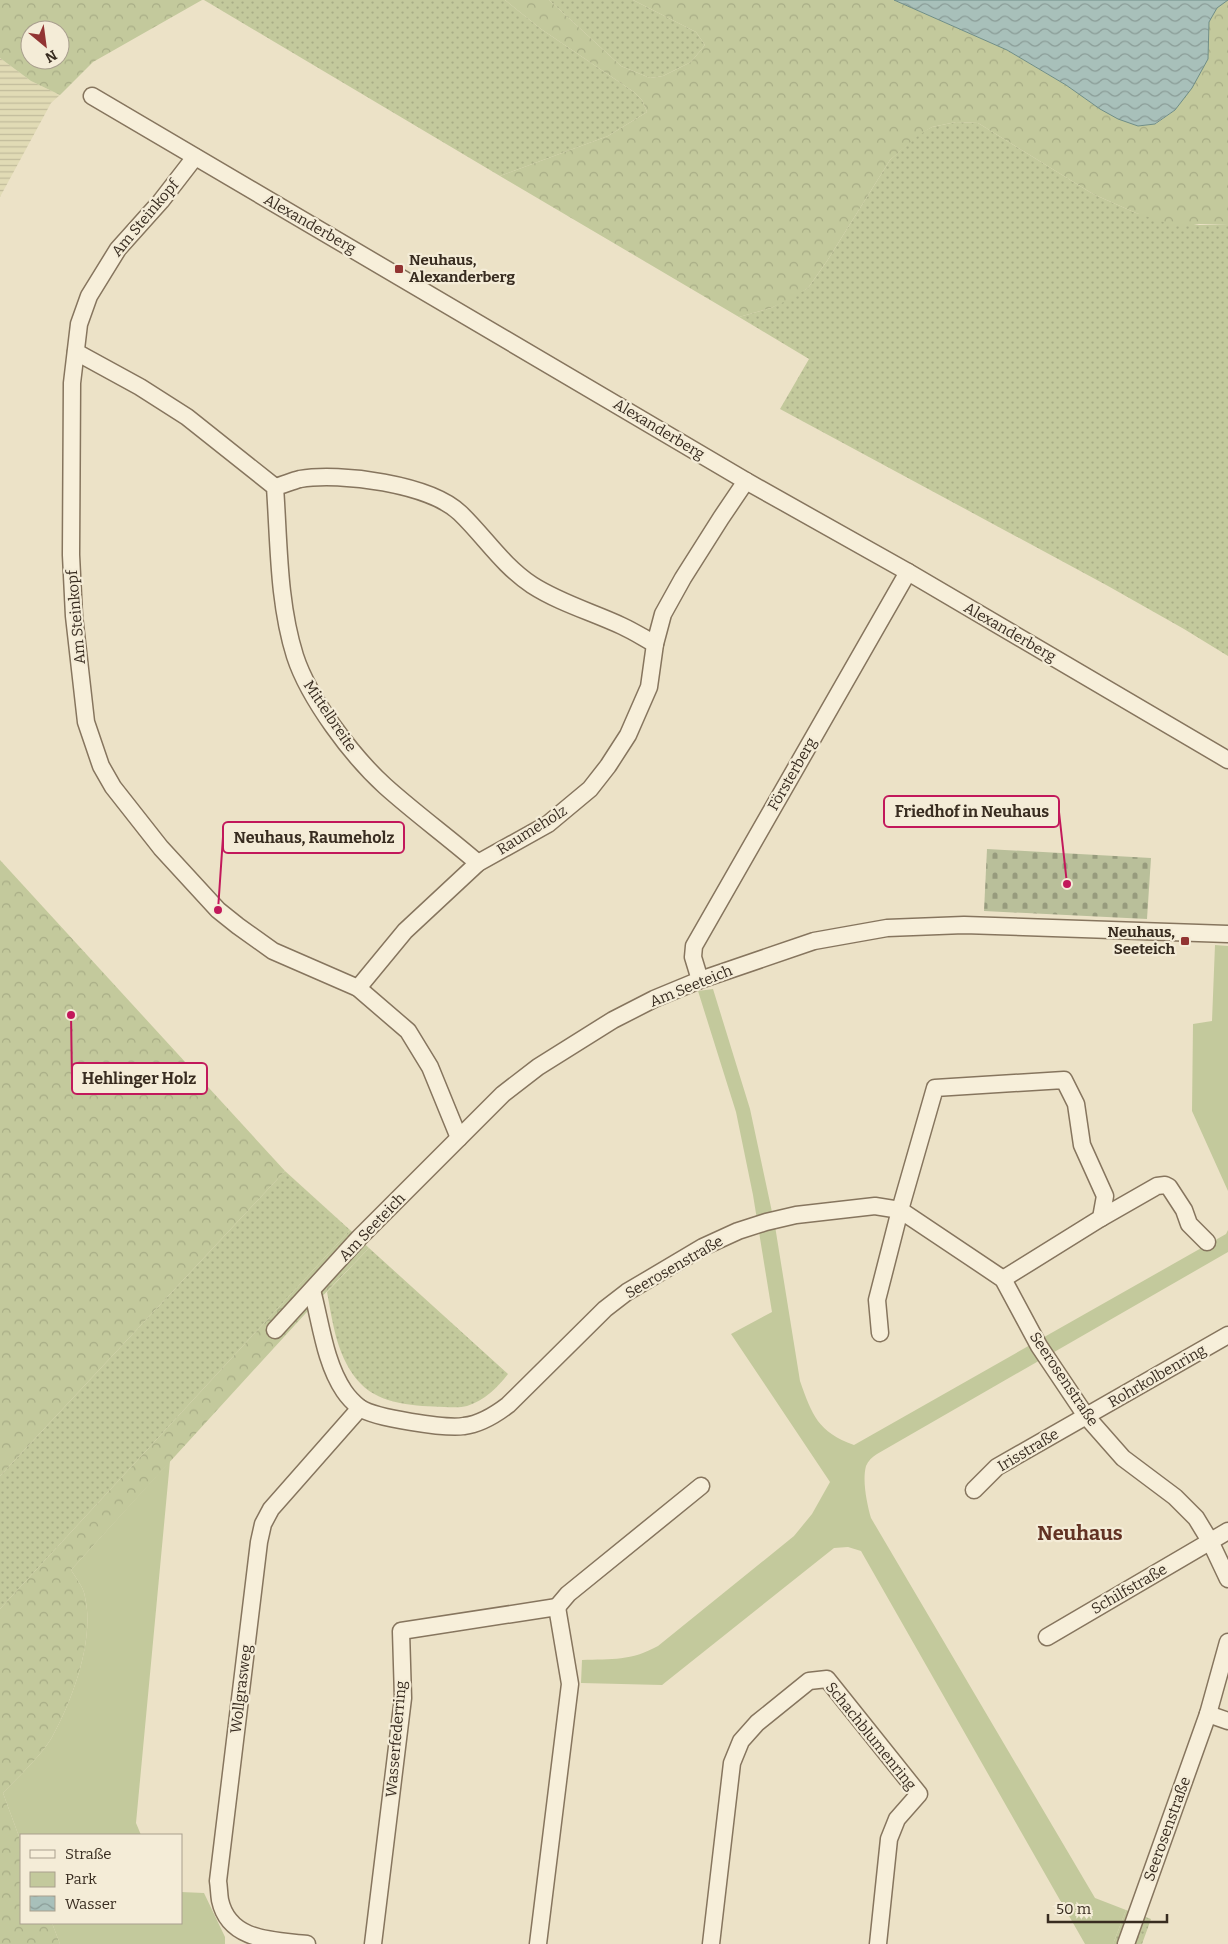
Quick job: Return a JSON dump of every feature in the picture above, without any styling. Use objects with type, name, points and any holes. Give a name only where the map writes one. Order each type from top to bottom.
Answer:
[{"type":"street","name":"Alexanderberg","points":[[92,96],[746,481],[908,572],[1228,760]]},
{"type":"street","name":"Am Steinkopf","points":[[195,157],[118,249],[89,296],[79,324],[72,383],[71,555],[74,616],[86,722],[101,766],[113,787],[150,834],[218,910],[274,950],[358,988]]},
{"type":"street","points":[[76,352],[140,387],[187,417],[275,487],[301,479],[338,478],[376,481],[415,489],[448,502],[509,568],[531,584],[551,597],[622,626],[655,644]]},
{"type":"street","name":"Raumeholz","points":[[358,988],[405,931],[478,863],[548,824],[590,790],[628,735],[650,687],[655,644],[663,614],[683,578],[746,481]]},
{"type":"street","name":"Mittelbreite","points":[[275,487],[282,592],[287,623],[295,656],[314,697],[355,754],[384,785],[478,863]]},
{"type":"street","name":"Försterberg","points":[[700,980],[693,956],[694,946],[908,572]]},
{"type":"street","name":"Am Seeteich","points":[[275,1330],[359,1238],[503,1094],[538,1067],[570,1046],[613,1020],[654,999],[700,980],[814,941],[887,928],[964,925],[1228,934]]},
{"type":"street","points":[[358,988],[408,1031],[419,1047],[430,1067],[459,1138]]},
{"type":"street","points":[[880,1333],[877,1300],[900,1210],[935,1088],[1064,1080],[1076,1104],[1082,1145],[1105,1196],[1101,1218]]},
{"type":"street","points":[[1003,1279],[1101,1218],[1157,1186],[1165,1185],[1169,1187],[1189,1224],[1207,1242]]},
{"type":"street","name":"Seerosenstraße","points":[[312,1290],[334,1374],[345,1393],[360,1408],[379,1415],[446,1426],[464,1426],[479,1423],[493,1416],[508,1404],[605,1309],[628,1292],[704,1247],[738,1231],[796,1215],[875,1206],[900,1210],[1003,1279],[1039,1346],[1086,1416],[1123,1458],[1175,1497],[1196,1518],[1226,1571],[1228,1579]]},
{"type":"street","name":"Rohrkolbenring","points":[[1086,1416],[1228,1335]]},
{"type":"street","name":"Wollgrasweg","points":[[307,1944],[254,1938],[239,1930],[229,1919],[220,1902],[218,1881],[258,1542],[263,1524],[271,1510],[360,1408]]},
{"type":"street","name":"Irisstraße","points":[[974,1490],[997,1467],[1086,1416]]},
{"type":"street","points":[[538,1944],[570,1684],[557,1607],[568,1594],[701,1486]]},
{"type":"street","points":[[1210,1542],[1228,1532]]},
{"type":"street","name":"Schilfstraße","points":[[1047,1637],[1210,1542]]},
{"type":"street","name":"Wasserfederring","points":[[373,1944],[403,1698],[401,1631],[557,1607]]},
{"type":"street","name":"Seerosenstraße","points":[[1126,1944],[1208,1714],[1228,1642]]},
{"type":"street","name":"Schachblumenring","points":[[711,1944],[732,1763],[741,1741],[757,1723],[809,1681],[827,1679],[919,1794],[897,1819],[889,1839],[878,1944]]},
{"type":"street","points":[[1208,1714],[1228,1721]]},
{"type":"shaded area","points":[[0,58],[31,81],[60,95],[51,103],[0,197]]},
{"type":"green space","points":[[0,0],[202,0],[93,62],[60,95],[31,81],[0,58]]},
{"type":"green space","points":[[204,0],[505,0],[541,29],[634,92],[642,100],[647,112],[608,136],[500,176]]},
{"type":"green space","points":[[505,0],[549,0],[621,66],[650,78],[663,76],[691,62],[705,45],[696,32],[633,0],[894,0],[1007,50],[1066,85],[1100,109],[1138,126],[1156,124],[1175,110],[1209,41],[1209,22],[1217,8],[1228,0],[1228,224],[1170,224],[1136,213],[1093,194],[978,123],[956,122],[932,127],[919,135],[890,160],[808,288],[771,308],[739,317],[500,176],[608,136],[647,112],[642,100],[634,92],[541,29]]},
{"type":"green space","points":[[549,0],[633,0],[696,32],[705,45],[691,62],[663,76],[650,78],[621,66]]},
{"type":"green space","points":[[956,122],[978,123],[1093,194],[1136,213],[1199,225],[1228,224],[1228,656],[1108,586],[780,409],[809,359],[739,317],[771,308],[808,288],[890,160],[919,134],[932,127]]},
{"type":"green space","points":[[987,849],[1151,858],[1147,919],[984,911]]},
{"type":"green space","points":[[0,860],[285,1171],[0,1476]]},
{"type":"green space","points":[[1215,945],[1228,946],[1228,1191],[1192,1111],[1193,1024],[1212,1021]]},
{"type":"green space","points":[[713,989],[750,1109],[775,1226],[800,1381],[808,1404],[818,1421],[824,1428],[842,1440],[854,1445],[1226,1234],[1228,1230],[1228,1252],[877,1454],[868,1462],[865,1472],[866,1492],[871,1518],[1095,1898],[1126,1910],[1113,1944],[1085,1944],[861,1551],[848,1547],[834,1548],[662,1685],[581,1683],[582,1660],[630,1657],[658,1646],[794,1536],[812,1514],[830,1482],[731,1334],[772,1312],[753,1195],[736,1112],[698,991]]},
{"type":"green space","points":[[285,1171],[350,1230],[0,1609],[0,1476]]},
{"type":"green space","points":[[350,1230],[369,1248],[305,1314],[71,1570],[83,1590],[87,1614],[87,1632],[80,1670],[67,1707],[51,1739],[3,1793],[20,1839],[20,1924],[52,1924],[60,1944],[0,1944],[0,1609]]},
{"type":"green space","points":[[369,1248],[508,1374],[490,1393],[464,1407],[422,1406],[389,1400],[369,1391],[361,1384],[346,1364],[341,1352],[334,1329],[327,1292]]},
{"type":"green space","points":[[170,1461],[136,1823],[141,1834],[20,1834],[20,1839],[3,1793],[51,1739],[74,1689],[84,1651],[87,1632],[85,1597],[71,1570]]},
{"type":"green space","points":[[182,1892],[204,1893],[225,1937],[225,1944],[60,1944],[52,1924],[182,1924]]},
{"type":"green space","points":[[1126,1910],[1151,1919],[1142,1944],[1113,1944]]},
{"type":"water","points":[[894,0],[1228,0],[1217,8],[1209,22],[1208,59],[1192,88],[1175,110],[1155,124],[1138,126],[1118,119],[1100,109],[1066,85],[1007,50]]},
{"type":"place","name":"Neuhaus, Alexanderberg","points":[[399,269]]},
{"type":"place","name":"Friedhof in Neuhaus","points":[[1067,884]]},
{"type":"place","name":"Neuhaus, Raumeholz","points":[[218,910]]},
{"type":"place","name":"Neuhaus, Seeteich","points":[[1185,941]]},
{"type":"place","name":"Hehlinger Holz","points":[[71,1015]]},
{"type":"district","name":"Neuhaus","points":[[1080,1533]]}]
